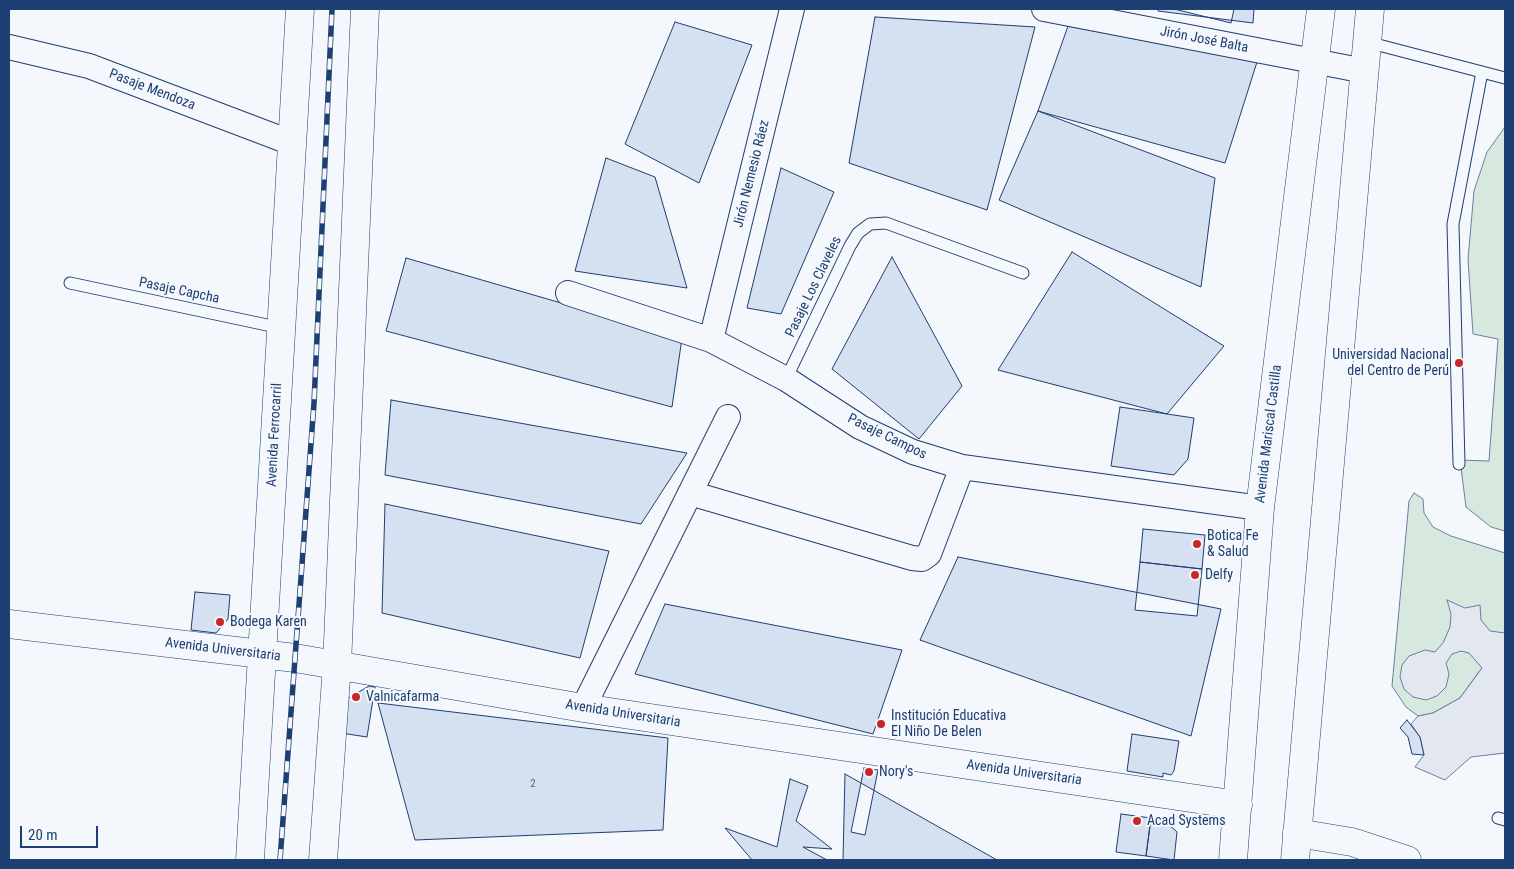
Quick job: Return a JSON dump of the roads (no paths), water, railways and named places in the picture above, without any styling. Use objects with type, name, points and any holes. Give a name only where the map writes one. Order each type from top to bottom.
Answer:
[{"type":"main road","name":"Avenida Ferrocarril","points":[[250,860],[300,9]]},
{"type":"main road","points":[[323,860],[337,665],[365,9]]},
{"type":"main road","name":"Avenida Mariscal Castilla","points":[[1233,860],[1260,508],[1321,9]]},
{"type":"main road","points":[[1295,860],[1370,9]]},
{"type":"main road","name":"Avenida Universitaria","points":[[9,624],[262,654],[337,665],[583,708],[1238,804]]},
{"type":"main road","points":[[1297,833],[1352,842],[1407,860]]},
{"type":"street","name":"Jirón Nemesio Ráez","points":[[711,340],[792,9]]},
{"type":"street","name":"Jirón José Balta","points":[[1044,9],[1365,71]]},
{"type":"street","name":"Pasaje Mendoza","points":[[9,47],[90,66],[292,144]]},
{"type":"street","name":"Pasaje Campos","points":[[568,293],[711,340],[786,379],[860,427],[913,452],[962,467],[1260,508]]},
{"type":"street","points":[[583,708],[728,418]]},
{"type":"street","points":[[690,493],[912,558],[922,559],[929,554],[962,467]]},
{"type":"lane","points":[[1367,42],[1437,62],[1505,78]]},
{"type":"lane","points":[[1459,464],[1453,224],[1482,72]]},
{"type":"lane","name":"Pasaje Los Claveles","points":[[786,379],[850,246],[858,233],[870,224],[886,223],[1023,273]]},
{"type":"lane","name":"Pasaje Capcha","points":[[70,283],[281,328]]},
{"type":"railway","points":[[280,860],[314,403],[332,9]]},
{"type":"place","name":"Universidad Nacional del Centro de Perú","points":[[1459,363]]},
{"type":"place","name":"Botica Fe & Salud","points":[[1197,544]]},
{"type":"place","name":"Delfy","points":[[1195,575]]},
{"type":"place","name":"Bodega Karen","points":[[220,622]]},
{"type":"place","name":"Valnicafarma","points":[[356,697]]},
{"type":"place","name":"Institución Educativa El Niño De Belen","points":[[881,724]]},
{"type":"place","name":"Nory's","points":[[869,772]]},
{"type":"place","name":"Acad Systems","points":[[1137,821]]}]
